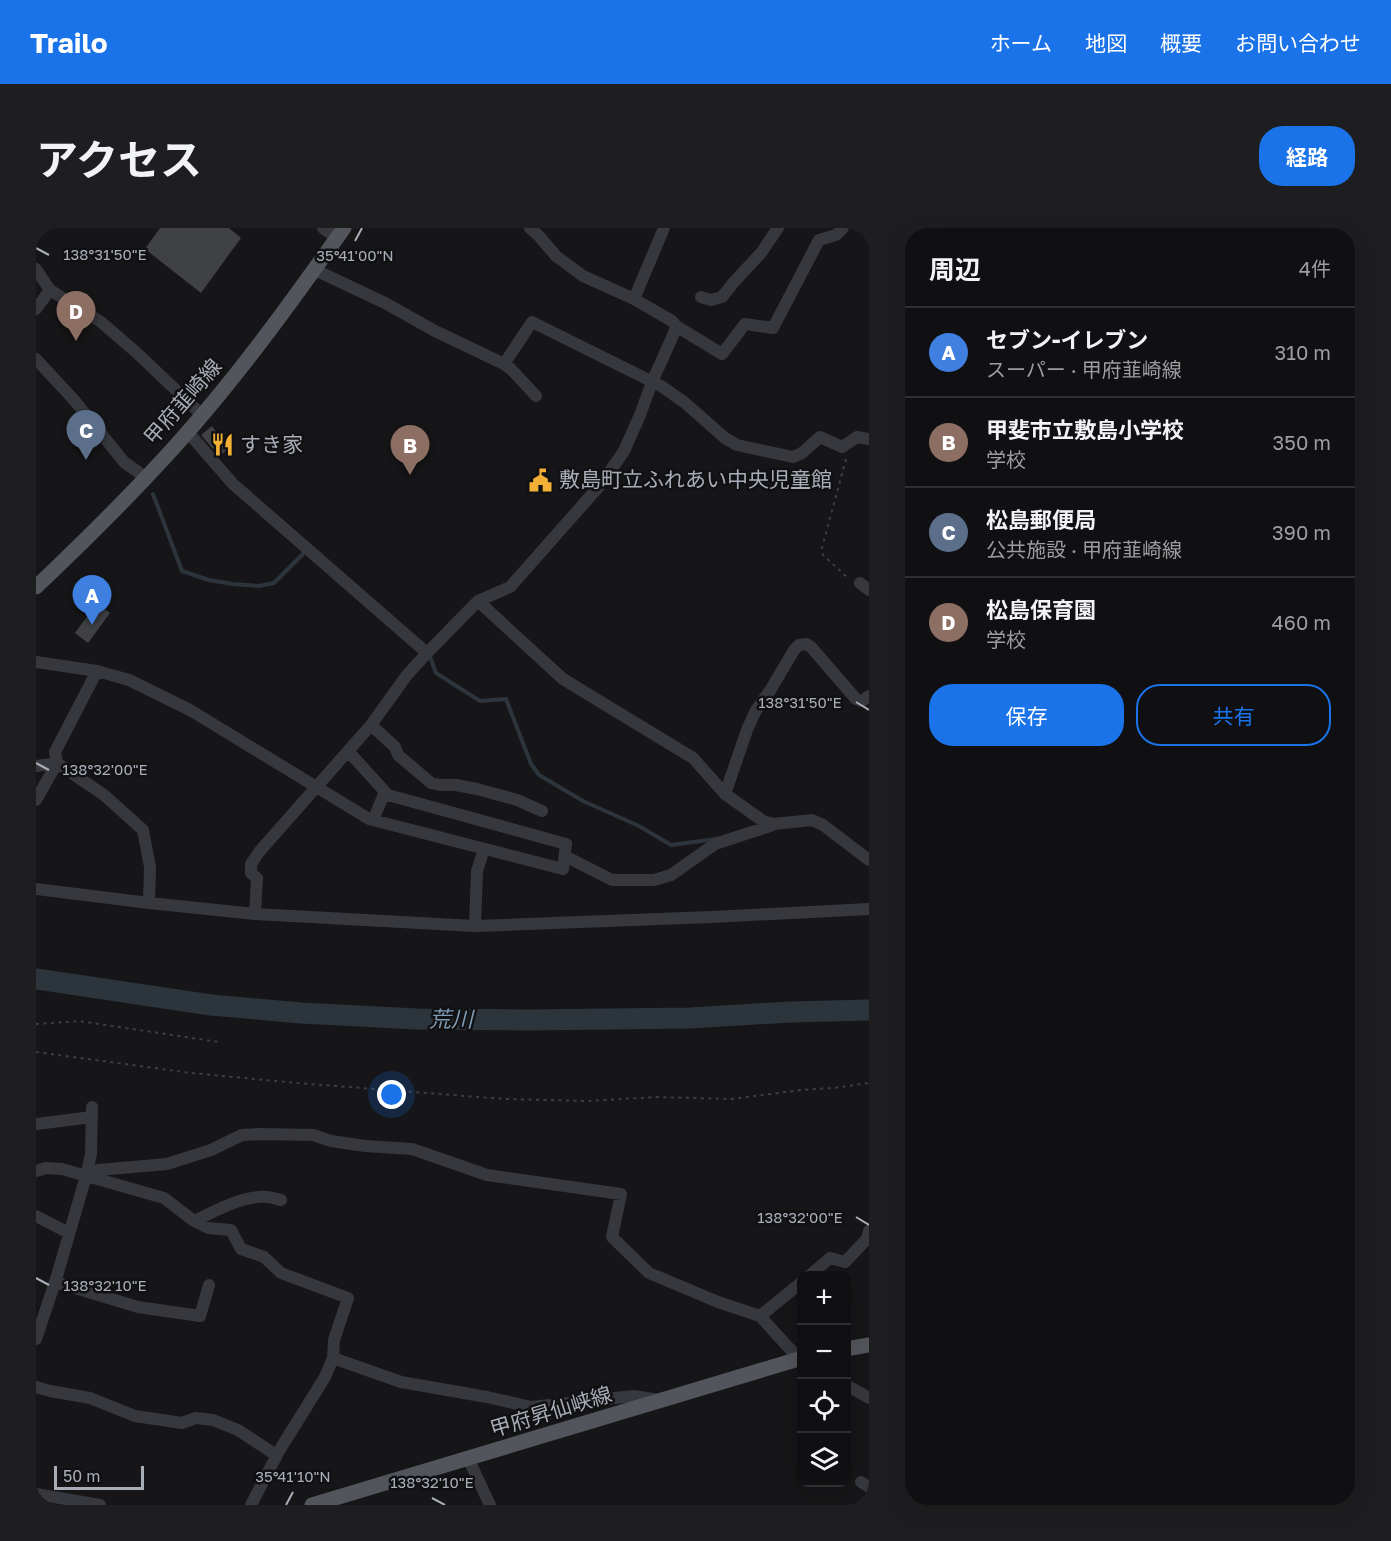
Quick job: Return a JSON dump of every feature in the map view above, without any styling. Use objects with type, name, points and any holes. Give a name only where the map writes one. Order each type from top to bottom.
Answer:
[{"type":"main road","name":"甲府韮崎線","points":[[36,587],[85,540],[202,415],[261,342],[341,233]]},
{"type":"main road","points":[[851,1348],[869,1344]]},
{"type":"main road","name":"甲府昇仙峡線","points":[[312,1505],[797,1360]]},
{"type":"street","points":[[323,228],[341,233]]},
{"type":"street","points":[[530,228],[556,256],[583,276],[634,299],[722,354],[745,324],[773,328],[819,240],[836,236],[843,228]]},
{"type":"street","points":[[634,299],[664,228]]},
{"type":"street","points":[[700,297],[711,300],[722,297],[761,253],[778,228]]},
{"type":"street","points":[[36,269],[50,290],[101,322],[202,415]]},
{"type":"street","points":[[313,269],[504,364],[536,396]]},
{"type":"street","points":[[36,309],[50,290]]},
{"type":"street","points":[[504,364],[532,322],[661,386],[684,402],[724,438],[737,445],[793,456],[802,453],[820,437],[842,447],[857,437],[869,439]]},
{"type":"street","points":[[255,914],[257,878],[251,873],[251,864],[259,852],[371,725],[407,675],[427,653],[478,601],[510,587],[602,483],[624,451],[676,326]]},
{"type":"street","points":[[36,359],[74,400],[124,462],[145,477]]},
{"type":"street","points":[[187,431],[233,484],[427,653]]},
{"type":"street","points":[[478,601],[563,679],[693,758],[725,794],[763,821],[774,824]]},
{"type":"street","points":[[725,794],[754,712],[799,645],[806,644],[811,647],[856,699],[862,701],[869,696]]},
{"type":"street","points":[[36,662],[97,671],[129,680],[190,710],[369,819],[563,869],[566,844],[388,795],[348,751]]},
{"type":"street","points":[[36,800],[57,763],[55,752],[97,671]]},
{"type":"street","points":[[371,725],[394,747],[398,755],[431,783],[477,789],[517,800],[542,811]]},
{"type":"street","points":[[36,766],[57,763],[104,795],[143,830],[150,867],[148,903]]},
{"type":"street","points":[[373,820],[385,792]]},
{"type":"street","points":[[565,856],[612,880],[654,880],[671,874],[715,844],[774,824],[812,820],[823,825],[869,860]]},
{"type":"street","points":[[475,926],[477,871],[484,849]]},
{"type":"street","points":[[36,889],[255,914],[475,926],[869,909]]},
{"type":"street","points":[[36,1124],[92,1112],[91,1154],[86,1176],[36,1339]]},
{"type":"street","points":[[86,1176],[98,1170],[166,1164],[211,1150],[242,1135],[313,1135],[332,1141],[365,1146],[412,1149],[487,1175],[621,1194],[612,1237],[649,1273],[718,1302],[760,1316],[797,1355]]},
{"type":"street","points":[[36,1171],[46,1168],[62,1169],[164,1198],[194,1221],[208,1228],[231,1230],[241,1249],[264,1257],[281,1273],[348,1298],[334,1340],[333,1358],[325,1377],[276,1455],[251,1505]]},
{"type":"street","points":[[194,1221],[251,1198],[266,1197],[281,1200]]},
{"type":"street","points":[[36,1215],[69,1233]]},
{"type":"street","points":[[814,1271],[830,1258],[845,1262],[867,1239],[869,1231]]},
{"type":"street","points":[[55,1282],[138,1307],[200,1316],[209,1285]]},
{"type":"street","points":[[760,1316],[797,1285]]},
{"type":"street","points":[[333,1358],[402,1382],[531,1407],[634,1396],[662,1400]]},
{"type":"street","points":[[36,1387],[90,1398],[135,1416],[182,1423],[196,1418],[213,1420],[238,1430],[276,1455]]},
{"type":"street","points":[[851,1388],[869,1398]]},
{"type":"street","points":[[468,1458],[490,1505]]},
{"type":"street","points":[[36,1494],[100,1505]]},
{"type":"path","points":[[842,447],[846,459],[822,548],[823,555],[852,583],[864,587]]},
{"type":"path","points":[[36,1024],[79,1021],[219,1042]]},
{"type":"path","points":[[36,1052],[202,1074],[504,1099],[588,1101],[656,1097],[732,1099],[869,1083]]},
{"type":"building","points":[[160,228],[229,228],[241,238],[201,293],[145,249]]},
{"type":"building","points":[[212,426],[221,438],[223,435],[232,445],[221,455],[201,435]]},
{"type":"building","points":[[97,603],[110,613],[88,643],[75,633]]},
{"type":"waterway","points":[[153,494],[182,571],[209,580],[259,586],[274,583],[306,551]]},
{"type":"waterway","points":[[429,654],[436,673],[480,701],[506,699],[531,764],[539,775],[583,801],[639,826],[671,845],[716,839]]},
{"type":"waterway","name":"荒川","points":[[36,979],[211,1005],[301,1013],[417,1019],[690,1018],[869,1010]]},
{"type":"place","name":"松島保育園","points":[[76,341]]},
{"type":"place","name":"すき家","points":[[222,445]]},
{"type":"place","name":"松島郵便局","points":[[86,460]]},
{"type":"place","name":"甲斐市立敷島小学校","points":[[410,475]]},
{"type":"place","name":"敷島町立ふれあい中央児童館","points":[[541,480]]},
{"type":"place","name":"セブン-イレブン","points":[[92,625]]}]
